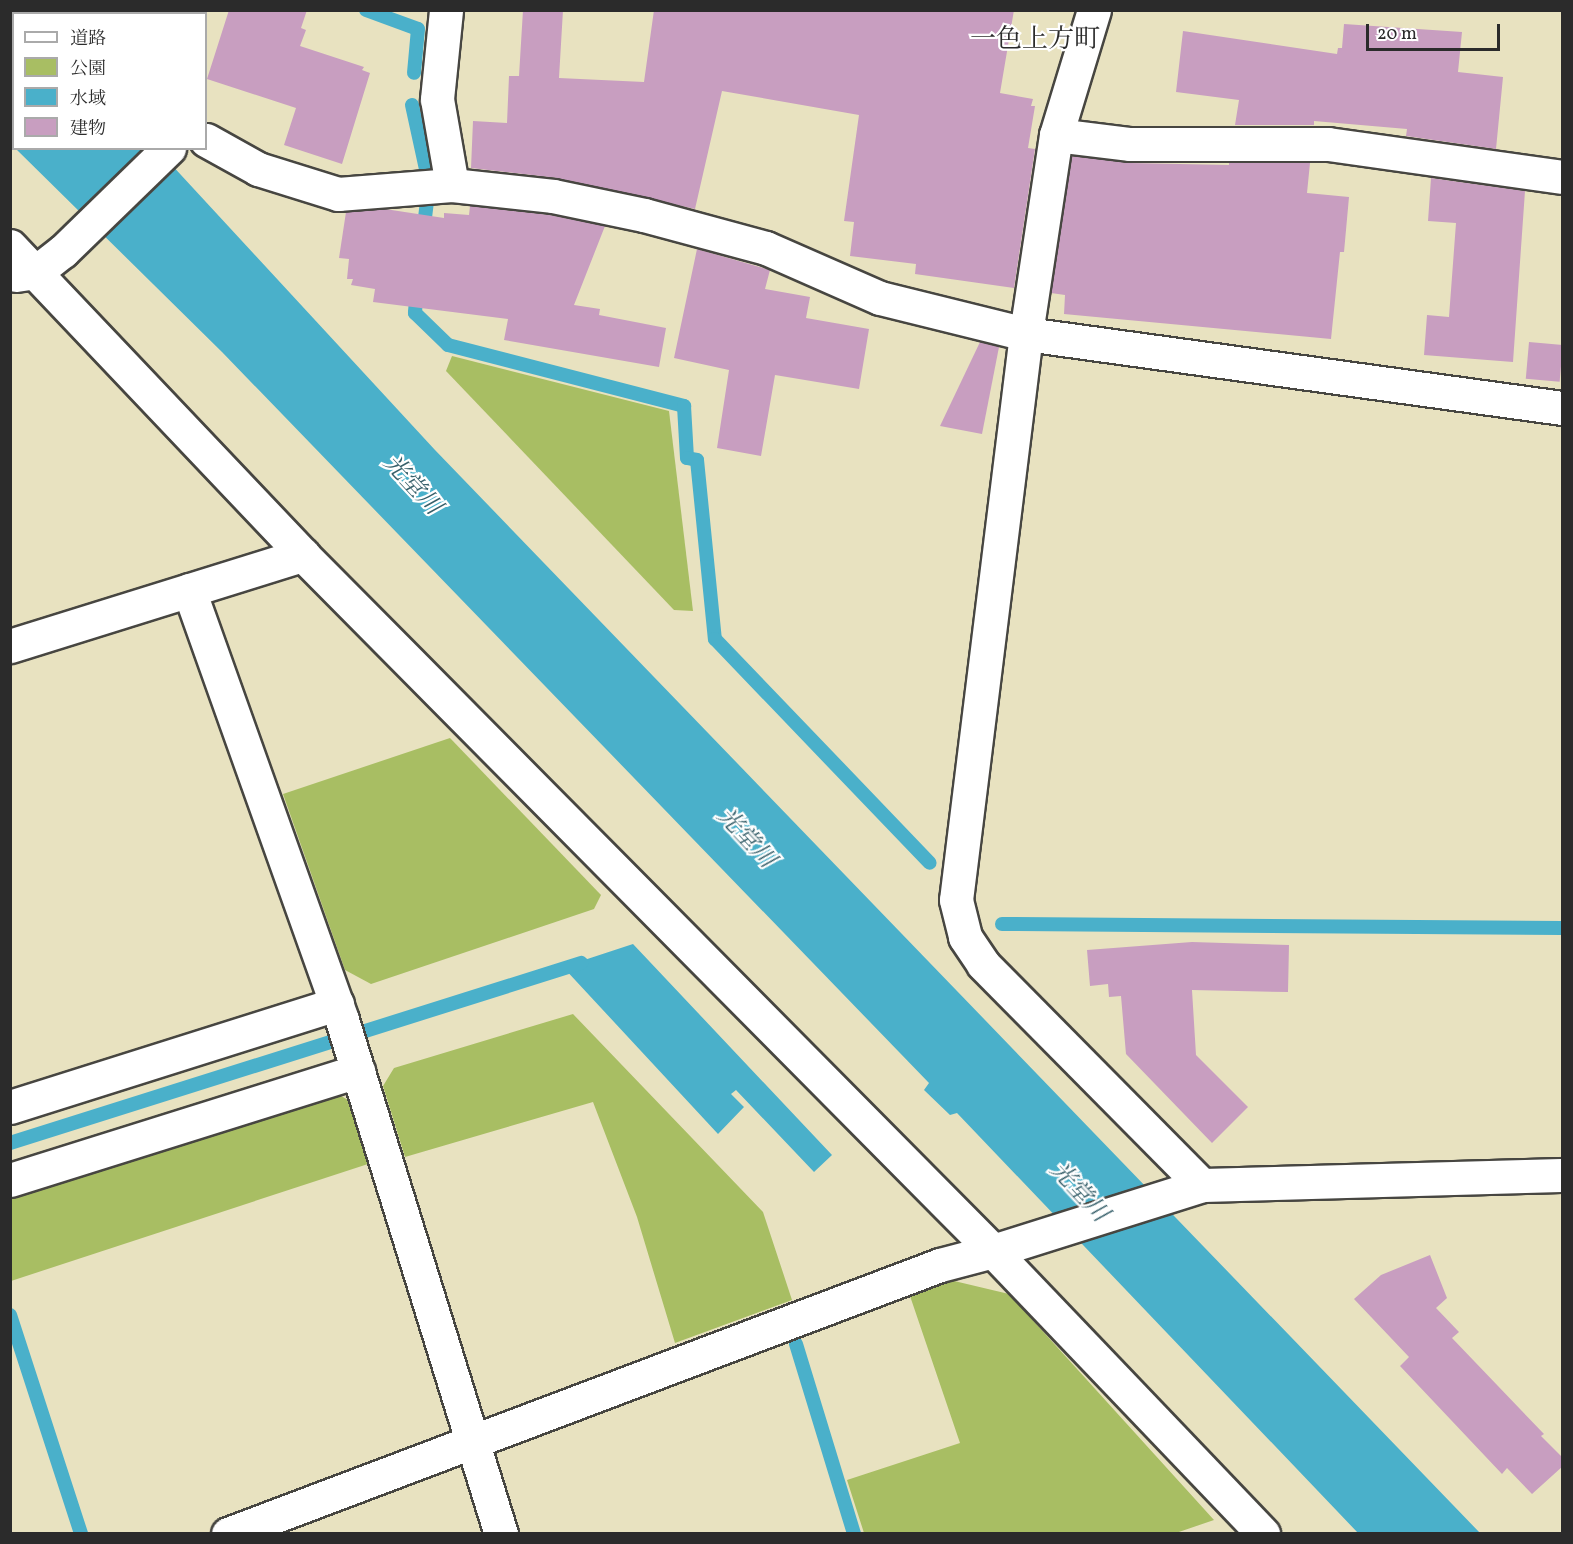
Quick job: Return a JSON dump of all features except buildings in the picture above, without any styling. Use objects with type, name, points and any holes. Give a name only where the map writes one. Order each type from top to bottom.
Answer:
[{"type":"street","points":[[446,10],[437,99],[452,185]]},
{"type":"street","points":[[1094,10],[1056,135],[1026,334],[956,900],[965,937],[983,964],[1197,1186]]},
{"type":"street","points":[[1056,135],[1130,144],[1328,144],[1563,177]]},
{"type":"street","points":[[207,141],[258,169],[338,194],[452,185],[553,196],[655,218],[766,248],[880,298],[1026,334],[1563,408]]},
{"type":"street","points":[[23,274],[63,250],[167,150]]},
{"type":"street","points":[[10,246],[23,274],[993,1251],[1263,1533]]},
{"type":"street","points":[[10,646],[303,555]]},
{"type":"street","points":[[189,590],[339,1012],[501,1533]]},
{"type":"street","points":[[10,1107],[339,1012]]},
{"type":"street","points":[[10,1179],[356,1065]]},
{"type":"street","points":[[228,1533],[940,1265],[1030,1240],[1197,1186],[1563,1175]]},
{"type":"green space","points":[[452,356],[669,411],[693,611],[674,610],[446,371]]},
{"type":"green space","points":[[450,738],[601,895],[594,909],[371,984],[345,970],[283,794]]},
{"type":"green space","points":[[573,1014],[763,1212],[792,1300],[675,1343],[637,1217],[593,1102],[405,1157],[383,1086],[394,1068]]},
{"type":"green space","points":[[326,1087],[348,1100],[368,1164],[11,1281],[10,1190]]},
{"type":"green space","points":[[950,1280],[1009,1294],[1214,1520],[1173,1534],[864,1533],[847,1480],[960,1443],[910,1296]]},
{"type":"water","points":[[11,10],[24,12],[12,12],[12,145],[10,143]]},
{"type":"water","name":"光堂川","points":[[17,150],[158,150],[435,450],[1480,1533],[1358,1533],[957,1113],[950,1115],[924,1090],[929,1083],[222,352]]},
{"type":"water","points":[[633,944],[832,1155],[814,1172],[736,1090],[731,1094],[744,1107],[718,1134],[563,967]]},
{"type":"waterway","points":[[366,10],[418,29],[414,73]]},
{"type":"waterway","points":[[412,105],[426,169]]},
{"type":"waterway","points":[[423,234],[427,201]]},
{"type":"waterway","points":[[417,289],[415,313],[448,345],[684,406],[687,458],[697,460],[715,639],[930,863]]},
{"type":"waterway","points":[[1002,924],[1562,928]]},
{"type":"waterway","points":[[10,1143],[581,963]]},
{"type":"waterway","points":[[10,1315],[81,1534]]},
{"type":"waterway","points":[[796,1344],[854,1534]]},
{"type":"district","name":"一色上方町","points":[[1035,41]]}]
